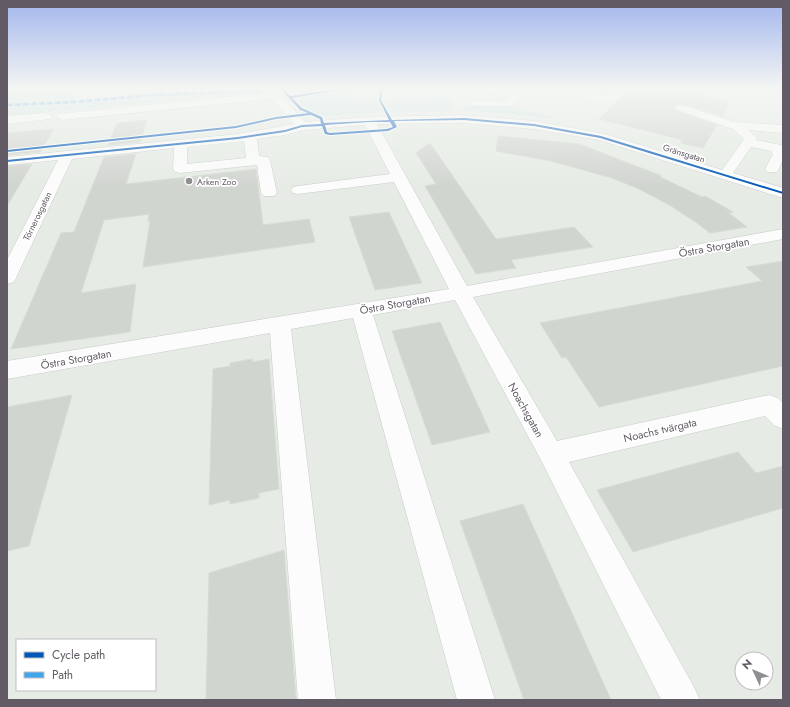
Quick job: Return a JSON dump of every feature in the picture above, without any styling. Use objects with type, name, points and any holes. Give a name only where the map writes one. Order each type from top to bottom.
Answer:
[{"type":"street","points":[[298,121],[302,126]]},
{"type":"street","name":"Gränsgatan","points":[[7,161],[250,136],[285,131],[302,126],[368,121]]},
{"type":"street","name":"Noachsgatan","points":[[368,121],[461,293],[551,454],[681,700]]},
{"type":"street","name":"Gränsgatan","points":[[502,121],[569,130],[628,145],[783,193]]},
{"type":"street","points":[[721,121],[733,125],[783,129]]},
{"type":"street","points":[[725,175],[751,138],[733,125]]},
{"type":"street","points":[[250,136],[253,161]]},
{"type":"street","points":[[748,142],[776,148],[780,154],[772,169]]},
{"type":"street","points":[[182,143],[180,170],[263,160],[269,193]]},
{"type":"street","name":"Törnerosgatan","points":[[7,278],[67,155]]},
{"type":"street","points":[[298,190],[399,177]]},
{"type":"street","name":"Östra Storgatan","points":[[7,370],[461,293],[783,234]]},
{"type":"street","points":[[361,310],[476,700]]},
{"type":"street","points":[[280,324],[317,700]]},
{"type":"street","name":"Noachs tvärgata","points":[[551,454],[776,411]]},
{"type":"building","points":[[147,121],[140,142],[108,145],[117,123]]},
{"type":"building","points":[[607,121],[706,121],[717,125],[703,148],[681,143],[683,140]]},
{"type":"building","points":[[54,129],[40,152],[7,155],[7,133]]},
{"type":"building","points":[[498,136],[579,144],[662,176],[660,177],[702,197],[705,196],[733,212],[729,213],[747,227],[710,233],[671,206],[639,189],[612,178],[551,161],[496,151]]},
{"type":"building","points":[[430,143],[496,239],[574,227],[593,247],[511,260],[516,268],[476,274],[425,186],[436,184],[416,153]]},
{"type":"building","points":[[136,154],[126,184],[256,169],[263,225],[309,219],[315,242],[143,267],[150,221],[148,221],[149,214],[104,220],[81,293],[136,284],[130,332],[11,349],[61,233],[74,232],[104,157]]},
{"type":"building","points":[[32,164],[7,206],[7,166]]},
{"type":"building","points":[[389,212],[422,283],[375,290],[349,217]]},
{"type":"building","points":[[783,261],[783,366],[599,407],[566,357],[562,358],[540,323],[762,281],[746,267]]},
{"type":"building","points":[[440,322],[490,432],[432,445],[392,331]]},
{"type":"building","points":[[252,359],[253,362],[269,359],[279,489],[259,493],[259,498],[230,504],[230,500],[209,505],[213,369],[230,366],[230,363]]},
{"type":"building","points":[[72,395],[29,546],[7,551],[7,407]]},
{"type":"building","points":[[738,452],[756,473],[783,466],[783,508],[633,552],[597,490]]},
{"type":"building","points":[[523,504],[611,700],[524,700],[460,521]]},
{"type":"building","points":[[284,550],[296,700],[206,700],[209,573]]},
{"type":"cycle path","points":[[7,151],[236,127],[263,121]]},
{"type":"cycle path","points":[[322,121],[326,133],[330,134],[388,130],[395,127],[392,121]]},
{"type":"cycle path","points":[[7,161],[238,138],[285,131],[302,126],[369,121]]},
{"type":"cycle path","points":[[487,121],[534,125],[601,137],[783,193]]},
{"type":"place","name":"Arken Zoo","points":[[189,181]]}]
